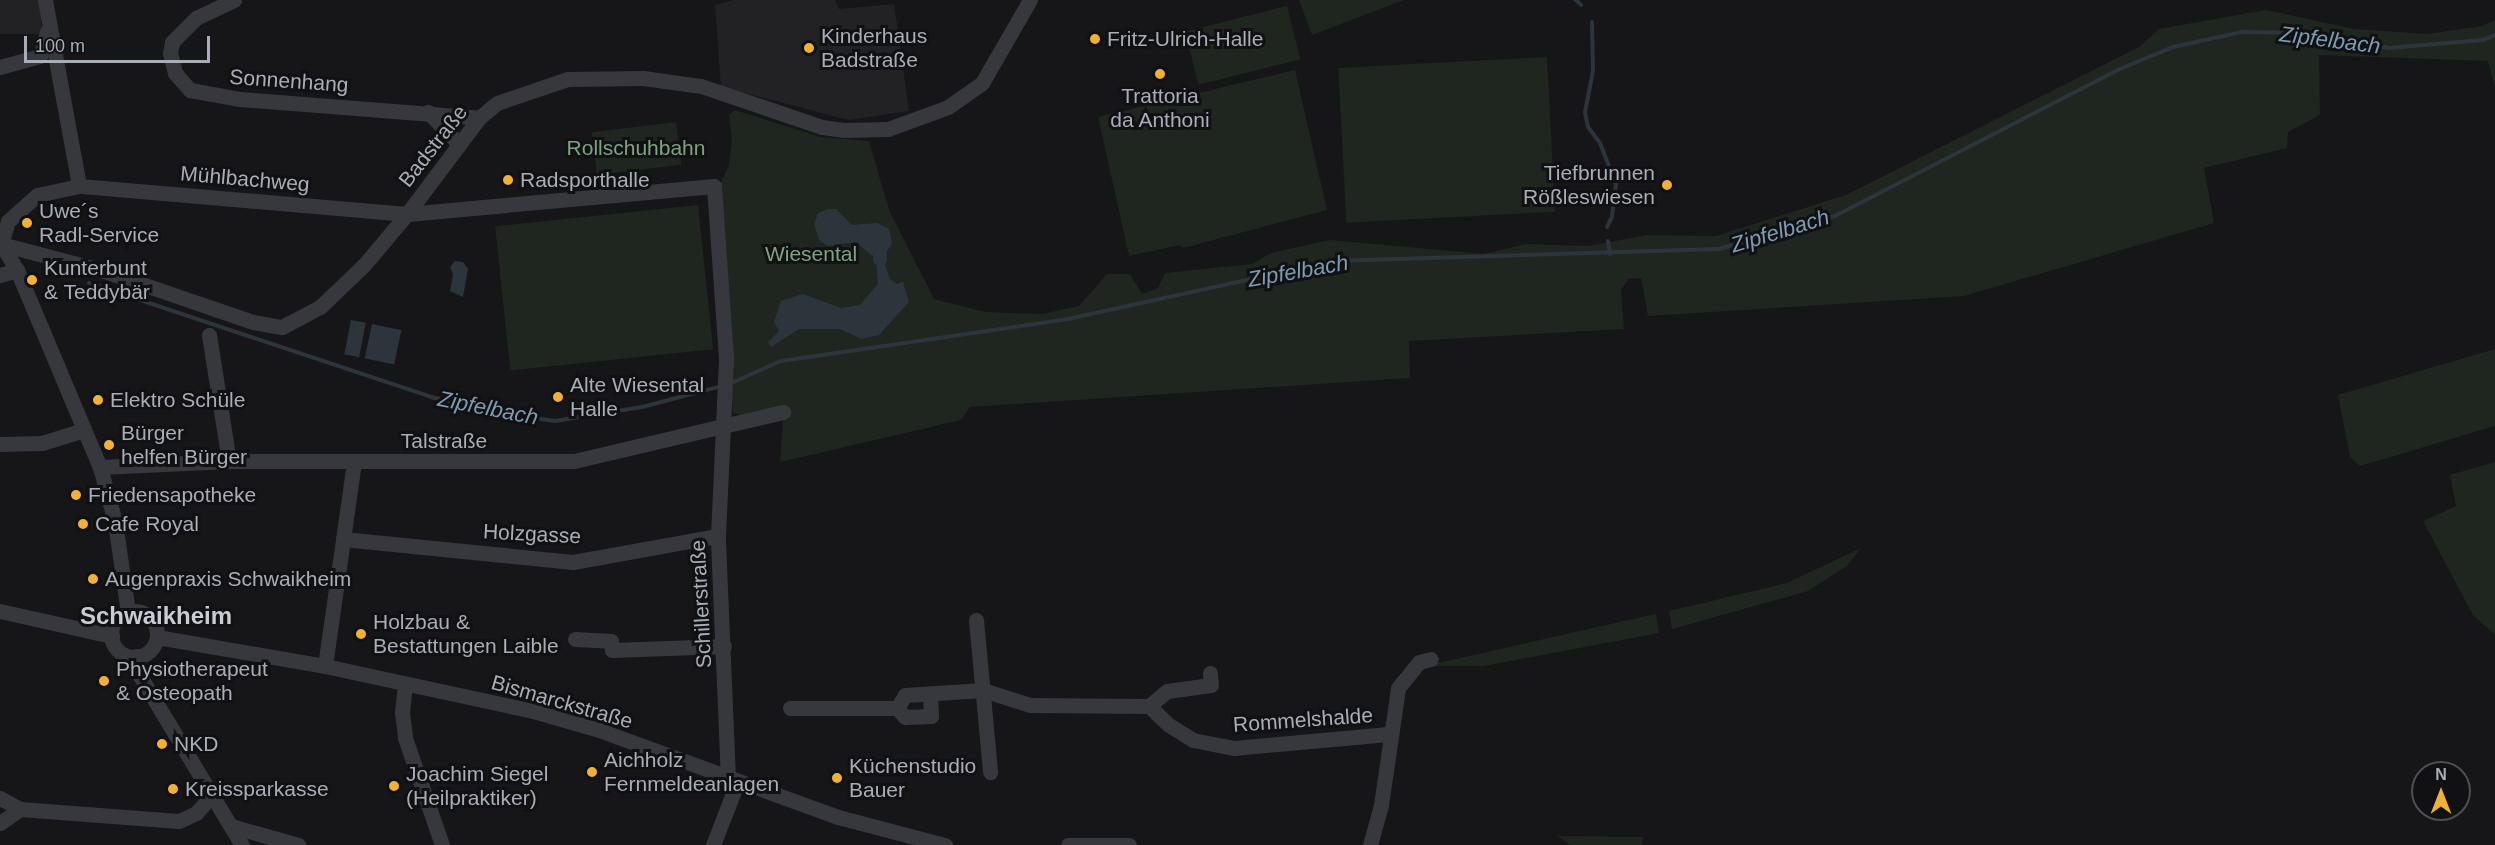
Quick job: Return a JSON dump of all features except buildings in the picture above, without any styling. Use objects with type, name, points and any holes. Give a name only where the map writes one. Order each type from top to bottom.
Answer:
[{"type":"street","points":[[45,0],[79,186]]},
{"type":"street","name":"Sonnenhang","points":[[234,0],[196,18],[172,42],[170,53],[175,73],[190,90],[240,99],[428,112],[479,118]]},
{"type":"street","name":"Badstraße","points":[[1,243],[104,271],[253,322],[282,327],[320,307],[343,287],[407,214],[479,118],[496,104],[522,93],[568,79],[604,76],[701,86],[822,127],[843,130],[888,129],[910,123],[948,106],[982,83],[1004,52],[1030,0]]},
{"type":"street","points":[[0,67],[40,56],[48,19]]},
{"type":"street","points":[[428,112],[459,144]]},
{"type":"street","name":"Mühlbachweg","points":[[1,243],[8,221],[26,201],[55,189],[79,186],[407,214],[714,186],[726,358]]},
{"type":"street","points":[[1,243],[15,267],[100,467],[115,522],[128,612]]},
{"type":"street","points":[[0,275],[15,267]]},
{"type":"street","points":[[209,335],[229,461]]},
{"type":"street","name":"Schillerstraße","points":[[713,845],[732,781],[717,536],[726,358]]},
{"type":"street","name":"Talstraße","points":[[100,467],[229,461],[354,463],[574,461],[783,412]]},
{"type":"street","points":[[0,444],[42,443],[84,430]]},
{"type":"street","points":[[325,666],[354,463]]},
{"type":"street","name":"Holzgasse","points":[[343,539],[573,562],[717,536]]},
{"type":"street","points":[[0,611],[112,636]]},
{"type":"street","points":[[128,612],[140,612],[152,619],[157,637],[150,651],[137,656],[119,651],[112,636],[115,622],[128,612]]},
{"type":"street","points":[[976,620],[990,772]]},
{"type":"street","name":"Bismarckstraße","points":[[157,637],[325,666],[533,711],[599,730],[732,781],[838,817],[945,845]]},
{"type":"street","points":[[575,639],[611,642],[612,650],[724,646]]},
{"type":"street","points":[[137,656],[140,676],[242,845]]},
{"type":"street","points":[[1370,845],[1381,805],[1388,734],[1401,682],[1419,662],[1431,659]]},
{"type":"street","points":[[897,708],[901,697],[983,690],[1030,705],[1149,706],[1167,691],[1211,685],[1210,673]]},
{"type":"street","points":[[405,684],[402,712],[405,738],[442,845]]},
{"type":"street","points":[[790,708],[897,708],[905,717],[931,716],[930,695]]},
{"type":"street","name":"Rommelshalde","points":[[1149,706],[1169,725],[1193,740],[1234,748],[1388,734]]},
{"type":"street","points":[[0,798],[20,810],[179,821],[196,813],[212,795]]},
{"type":"street","points":[[0,823],[20,810]]},
{"type":"street","points":[[231,826],[298,845]]},
{"type":"street","points":[[1068,845],[1129,845]]},
{"type":"shaded area","points":[[0,0],[41,0],[41,34],[0,34]]},
{"type":"shaded area","name":"Kinderhaus Badstraße","points":[[734,0],[835,0],[839,9],[894,4],[909,111],[849,120],[721,87],[715,5]]},
{"type":"shaded area","points":[[836,209],[852,225],[877,223],[889,229],[892,243],[885,255],[871,255],[856,242],[828,246],[819,240],[814,224],[818,213]]},
{"type":"shaded area","points":[[876,259],[883,259],[890,279],[897,284],[903,282],[909,302],[879,335],[862,339],[840,329],[799,329],[771,347],[768,342],[779,331],[774,322],[781,301],[803,294],[841,308],[860,305],[878,284]]},
{"type":"shaded area","points":[[455,261],[463,262],[468,269],[463,297],[450,291],[453,274],[450,267]]},
{"type":"shaded area","points":[[351,320],[366,323],[359,357],[344,354]]},
{"type":"shaded area","points":[[372,324],[401,330],[394,364],[365,358]]},
{"type":"green space","points":[[1299,0],[1404,0],[1312,35]]},
{"type":"green space","points":[[1287,6],[1300,59],[1198,85],[1185,31]]},
{"type":"green space","name":"Wiesental","points":[[2266,10],[2354,29],[2427,34],[2482,26],[2495,20],[2495,88],[2488,61],[2319,55],[2320,115],[2288,132],[2287,148],[2204,168],[2214,223],[1964,296],[1648,316],[1641,278],[1629,279],[1621,289],[1624,329],[1409,341],[1410,378],[970,407],[961,420],[780,462],[784,408],[746,416],[733,413],[717,190],[729,165],[732,140],[729,115],[735,110],[820,137],[869,141],[889,210],[934,299],[986,312],[1042,314],[1079,306],[1107,274],[1130,274],[1142,294],[1158,288],[1165,273],[1252,264],[1271,253],[1330,240],[1484,254],[1526,244],[1588,246],[1647,235],[1716,236],[1846,195],[2139,47],[2159,29]]},
{"type":"green space","points":[[1547,57],[1555,212],[1346,223],[1338,68]]},
{"type":"green space","points":[[1295,70],[1327,210],[1183,248],[1179,245],[1129,256],[1098,117]]},
{"type":"green space","name":"Rollschuhbahn","points":[[676,122],[681,165],[597,175],[592,132]]},
{"type":"green space","points":[[698,205],[713,349],[510,371],[495,226]]},
{"type":"green space","points":[[2495,349],[2495,426],[2360,466],[2350,457],[2338,395]]},
{"type":"green space","points":[[2495,462],[2495,635],[2473,615],[2423,521],[2456,506],[2450,475]]},
{"type":"green space","points":[[1861,548],[1847,566],[1808,591],[1672,629],[1669,611],[1787,583]]},
{"type":"green space","points":[[1656,614],[1659,633],[1484,666],[1424,666]]},
{"type":"green space","points":[[1557,836],[1643,837],[1642,845],[1571,845]]},
{"type":"waterway","points":[[1576,0],[1581,5]]},
{"type":"waterway","points":[[1592,22],[1593,71],[1585,112],[1588,127],[1600,143],[1616,184],[1612,217],[1607,227]]},
{"type":"waterway","name":"Zipfelbach","points":[[729,384],[781,361],[1068,319],[1334,261],[1719,249],[1835,216],[2120,69],[2173,47],[2242,32],[2310,33],[2389,48],[2483,40],[2495,35]]},
{"type":"waterway","points":[[1608,241],[1610,254]]},
{"type":"waterway","name":"Zipfelbach","points":[[89,283],[431,397],[491,412],[555,421],[642,407],[722,386]]},
{"type":"place","name":"Fritz-Ulrich-Halle","points":[[1095,39]]},
{"type":"place","name":"Kinderhaus Badstraße","points":[[809,48]]},
{"type":"place","name":"Trattoria da Anthoni","points":[[1160,74]]},
{"type":"place","name":"Radsporthalle","points":[[508,180]]},
{"type":"place","name":"Tiefbrunnen Rößleswiesen","points":[[1667,185]]},
{"type":"place","name":"Uwe´s Radl-Service","points":[[27,223]]},
{"type":"place","name":"Kunterbunt & Teddybär","points":[[32,280]]},
{"type":"place","name":"Alte Wiesental Halle","points":[[558,397]]},
{"type":"place","name":"Elektro Schüle","points":[[98,400]]},
{"type":"place","name":"Bürger helfen Bürger","points":[[109,445]]},
{"type":"place","name":"Friedensapotheke","points":[[76,495]]},
{"type":"place","name":"Cafe Royal","points":[[83,524]]},
{"type":"place","name":"Augenpraxis Schwaikheim","points":[[93,579]]},
{"type":"place","name":"Holzbau & Bestattungen Laible","points":[[361,634]]},
{"type":"place","name":"Physiotherapeut & Osteopath","points":[[104,681]]},
{"type":"place","name":"NKD","points":[[162,744]]},
{"type":"place","name":"Aichholz Fernmeldeanlagen","points":[[592,772]]},
{"type":"place","name":"Küchenstudio Bauer","points":[[837,778]]},
{"type":"place","name":"Joachim Siegel (Heilpraktiker)","points":[[394,786]]},
{"type":"place","name":"Kreissparkasse","points":[[173,789]]},
{"type":"district","name":"Schwaikheim","points":[[156,616]]}]
